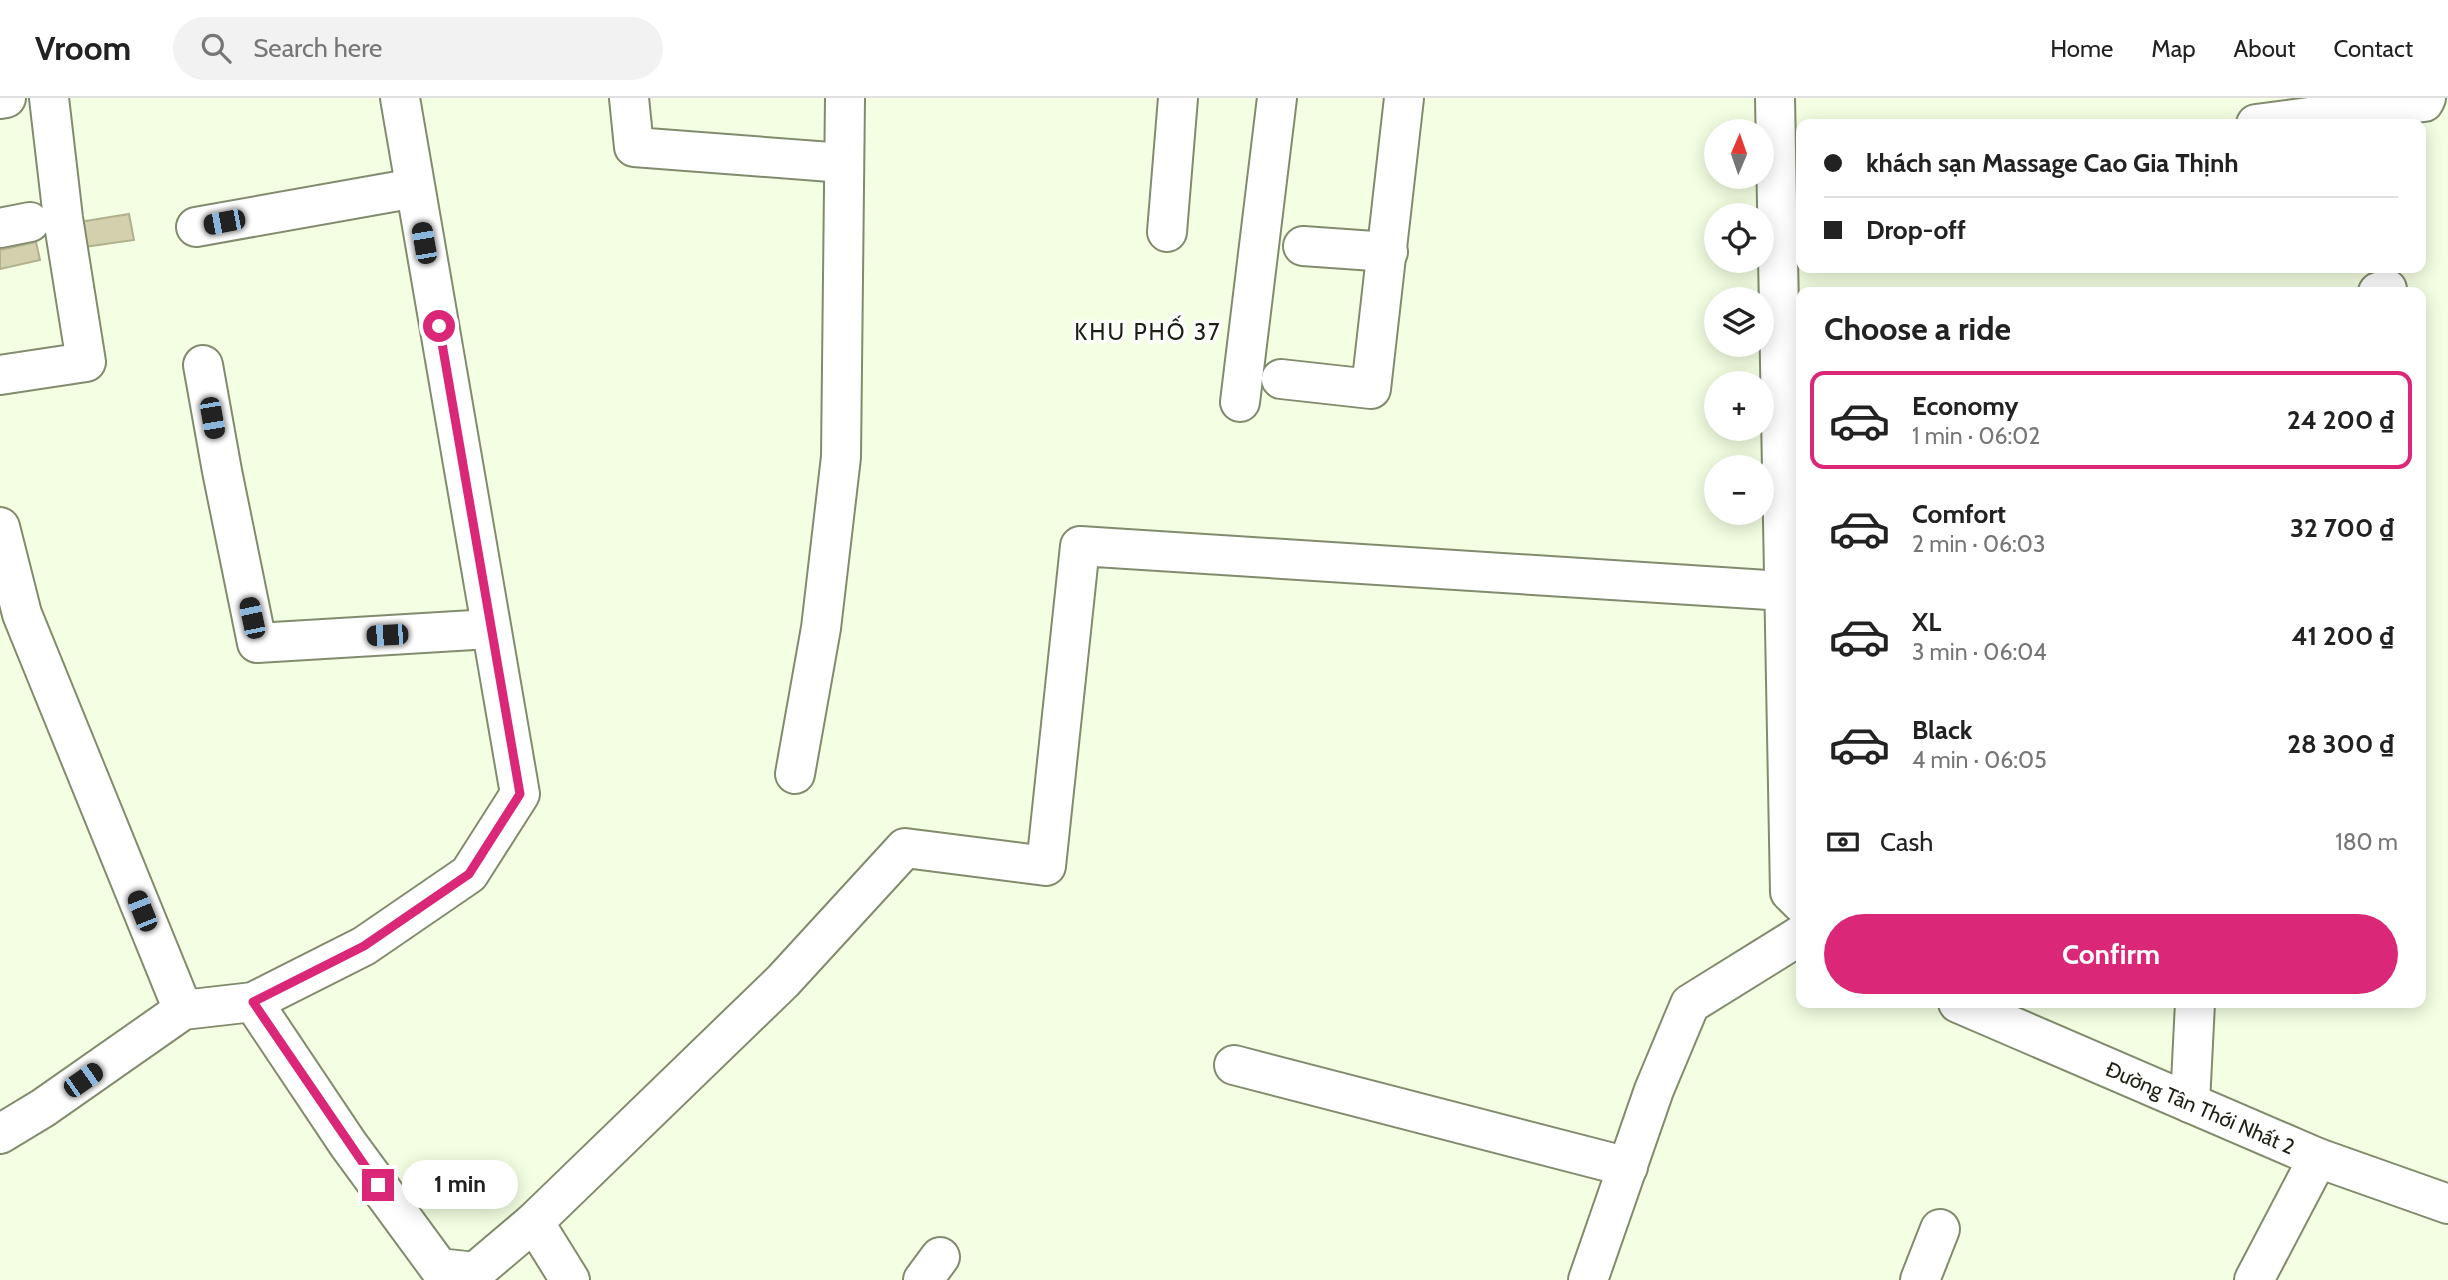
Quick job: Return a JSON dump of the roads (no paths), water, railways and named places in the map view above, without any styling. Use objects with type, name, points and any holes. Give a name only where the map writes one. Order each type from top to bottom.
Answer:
[{"type":"street","points":[[0,99],[6,98]]},
{"type":"street","points":[[0,375],[86,362],[31,223],[49,98]]},
{"type":"street","points":[[0,1134],[43,1108],[183,1010],[253,1002],[364,946],[469,874],[520,794],[400,98]]},
{"type":"street","points":[[629,98],[634,147],[844,163]]},
{"type":"street","points":[[795,774],[821,628],[841,457],[845,98]]},
{"type":"street","points":[[1167,232],[1178,98]]},
{"type":"street","points":[[1240,402],[1277,98]]},
{"type":"street","points":[[1281,379],[1371,389],[1404,98]]},
{"type":"street","points":[[1775,98],[1788,138],[1790,369],[1785,591],[1794,680],[1790,892],[1796,898]]},
{"type":"street","points":[[2294,119],[2424,102],[2426,98]]},
{"type":"street","points":[[196,228],[415,188]]},
{"type":"street","points":[[1303,246],[1388,252]]},
{"type":"street","points":[[202,365],[257,643],[490,629]]},
{"type":"street","points":[[0,527],[22,614],[183,1010]]},
{"type":"street","points":[[253,1002],[348,1144],[439,1268],[475,1272],[534,1222],[783,981],[905,848],[1046,866],[1080,546],[1785,591]]},
{"type":"street","points":[[1588,1280],[1654,1090],[1690,1004],[1796,938]]},
{"type":"street","name":"Đường Tân Thới Nhất 2","points":[[1970,1008],[2318,1158],[2448,1204]]},
{"type":"street","points":[[2190,1103],[2195,1008]]},
{"type":"street","points":[[1234,1065],[1628,1167]]},
{"type":"street","points":[[2254,1280],[2318,1158]]},
{"type":"street","points":[[534,1222],[570,1280]]},
{"type":"street","points":[[1920,1280],[1940,1229]]},
{"type":"district","name":"KHU PHỐ 37","points":[[1148,332]]}]
